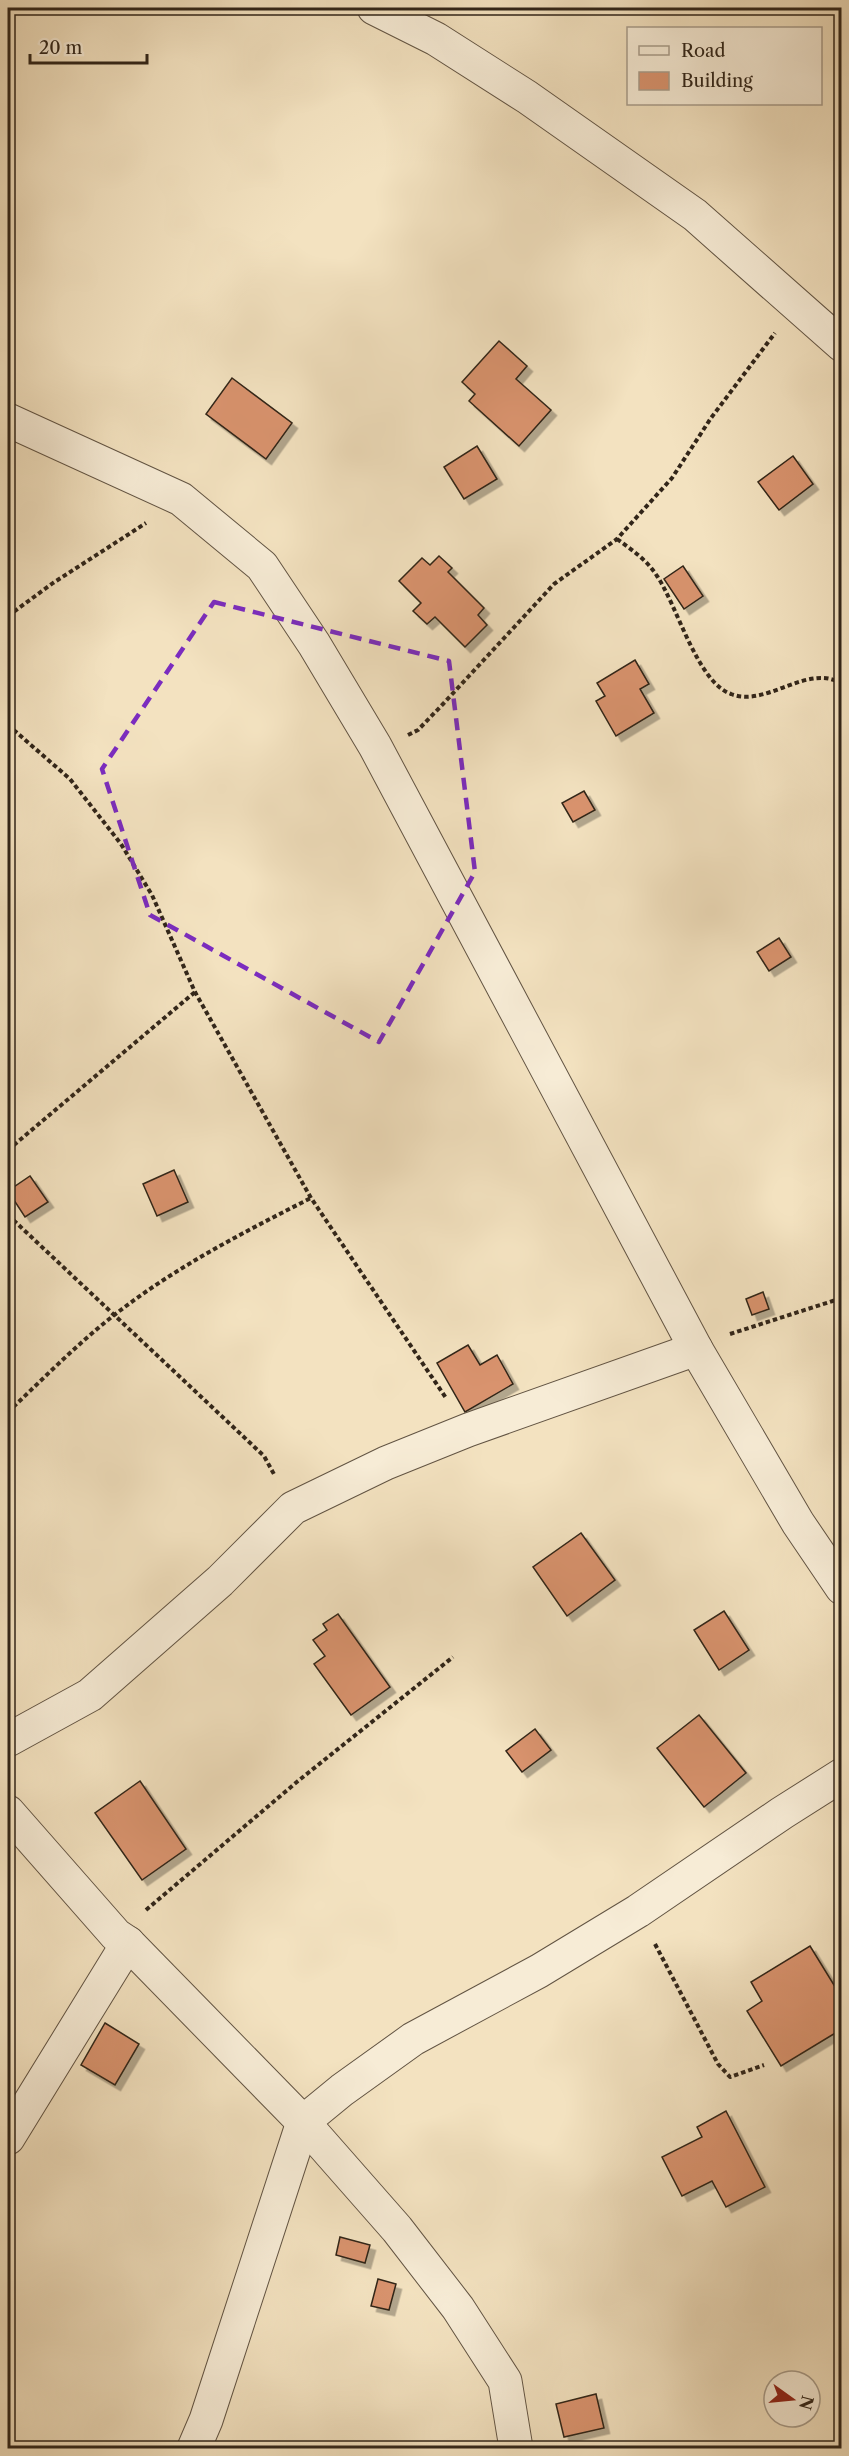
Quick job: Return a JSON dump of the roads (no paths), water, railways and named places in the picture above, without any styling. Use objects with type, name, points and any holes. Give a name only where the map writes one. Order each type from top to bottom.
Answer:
[{"type":"street","points":[[374,8],[436,39],[527,97],[695,215],[842,345]]},
{"type":"street","points":[[8,420],[181,499],[262,566],[315,644],[375,746],[696,1349],[798,1523],[842,1588]]},
{"type":"street","points":[[8,1740],[90,1695],[220,1581],[293,1508],[386,1463],[468,1430],[696,1349]]},
{"type":"street","points":[[194,2448],[206,2420],[303,2122],[342,2090],[413,2039],[539,1971],[638,1911],[842,1775]]},
{"type":"street","points":[[8,1812],[122,1939],[303,2122],[397,2229],[458,2308],[505,2381],[516,2448]]},
{"type":"street","points":[[8,2138],[122,1939]]}]
